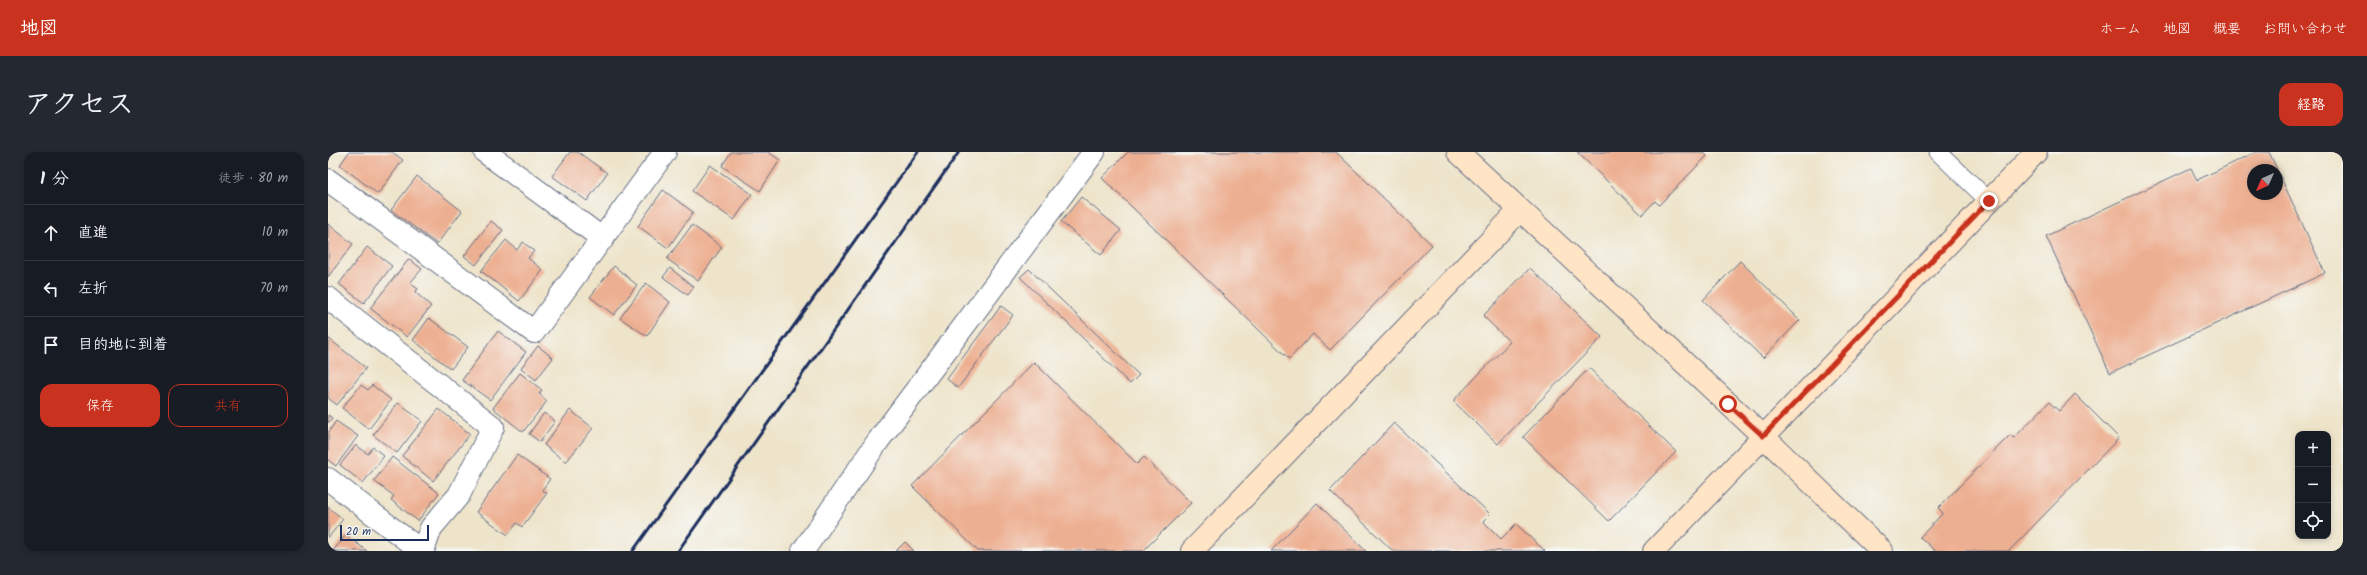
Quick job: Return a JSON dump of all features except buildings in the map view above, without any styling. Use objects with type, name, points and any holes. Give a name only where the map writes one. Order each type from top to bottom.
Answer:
[{"type":"street","points":[[485,152],[603,239]]},
{"type":"street","points":[[328,180],[534,332],[665,152]]},
{"type":"street","points":[[803,551],[878,441],[1094,152]]},
{"type":"street","points":[[1458,152],[1519,211],[1763,436],[1882,551]]},
{"type":"street","points":[[1654,551],[2036,152]]},
{"type":"street","points":[[1192,551],[1519,211]]},
{"type":"street","points":[[328,298],[494,427],[459,495],[431,528],[422,551],[328,479]]},
{"type":"lane","points":[[1938,152],[1989,201]]},
{"type":"railway","points":[[633,551],[918,152]]},
{"type":"railway","points":[[678,551],[959,152]]},
{"type":"route","points":[[1728,404],[1763,436],[1989,201]]}]
